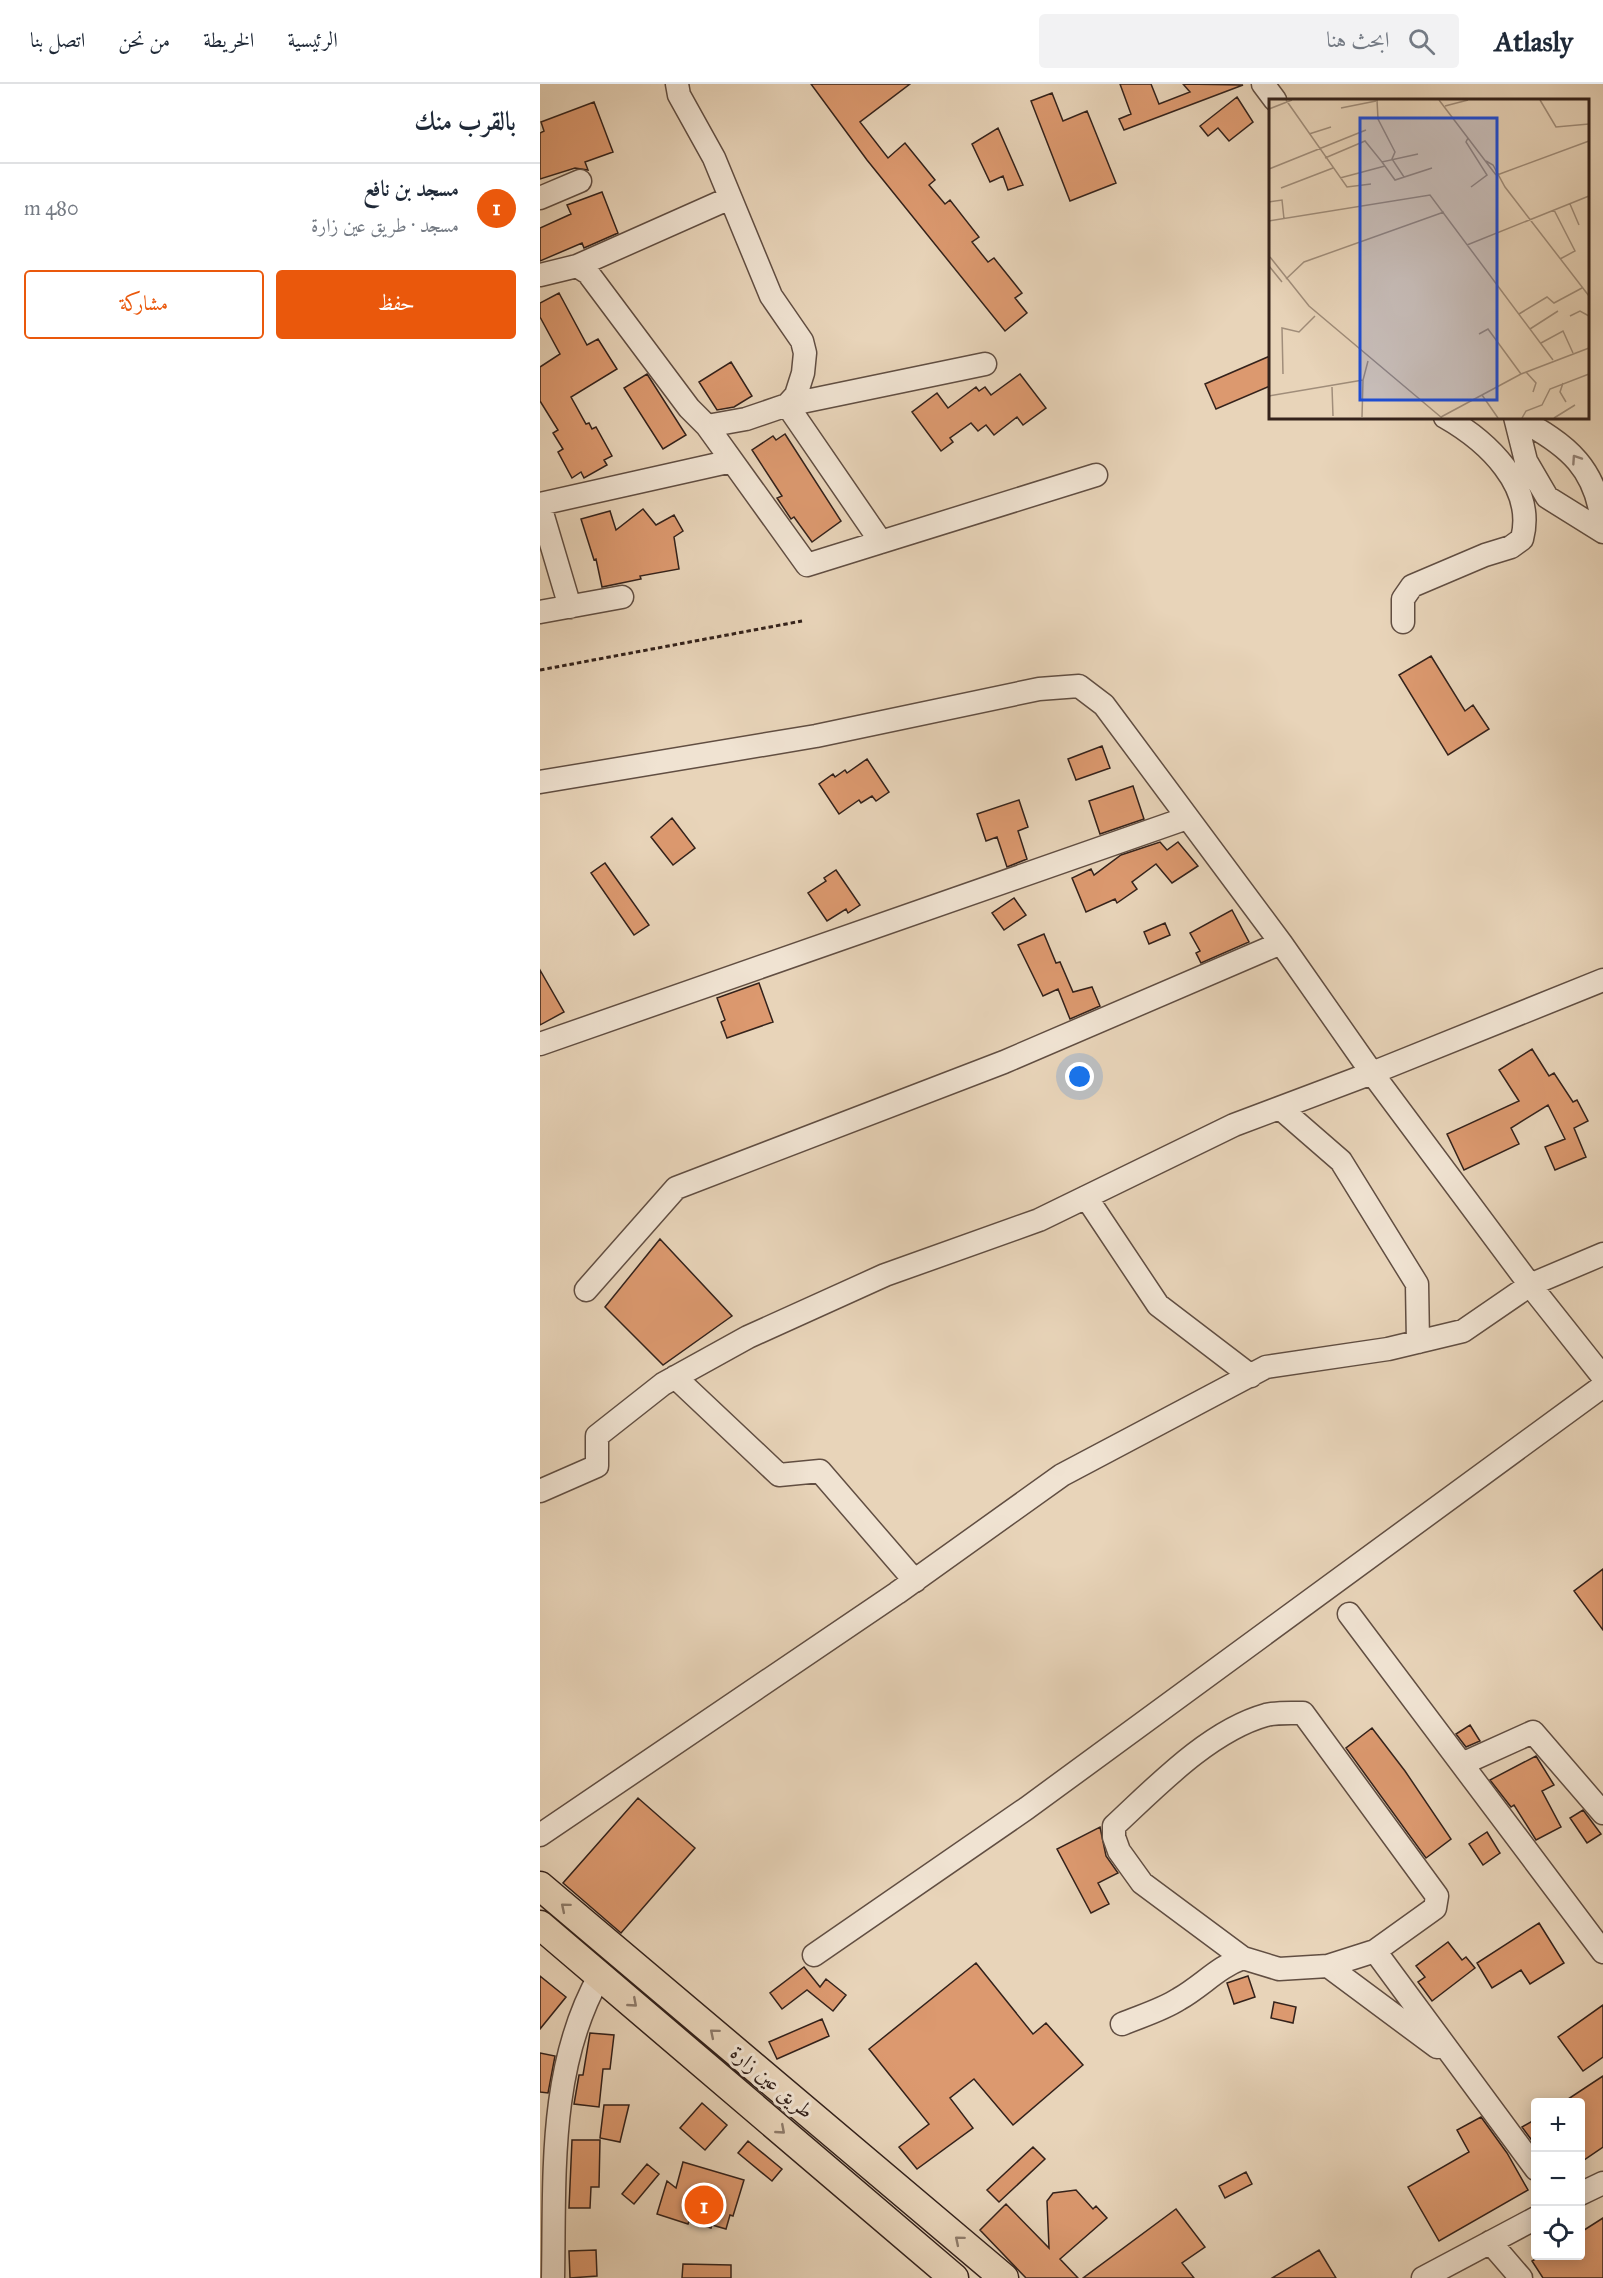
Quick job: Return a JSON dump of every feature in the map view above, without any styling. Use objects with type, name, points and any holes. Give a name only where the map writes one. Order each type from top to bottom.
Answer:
[{"type":"main road","name":"طريق عين زارة","points":[[540,1886],[1004,2278]]},
{"type":"main road","name":"طريق عين زارة","points":[[540,1925],[954,2278]]},
{"type":"street","points":[[677,84],[679,95],[714,158],[771,296],[802,341],[805,353],[800,384],[796,395],[787,405]]},
{"type":"street","points":[[1263,84],[1274,99]]},
{"type":"street","points":[[540,198],[580,181]]},
{"type":"street","points":[[540,275],[577,266],[730,198]]},
{"type":"street","points":[[577,266],[588,273],[693,414],[707,426],[807,565],[1096,475]]},
{"type":"street","points":[[707,426],[746,419],[787,405],[985,364]]},
{"type":"street","points":[[787,405],[881,542]]},
{"type":"street","points":[[1403,622],[1403,599],[1412,586],[1485,555],[1511,548],[1522,540],[1526,525],[1525,510],[1518,489],[1504,466],[1479,439],[1447,418]]},
{"type":"street","points":[[1515,418],[1526,461],[1547,497],[1603,532]]},
{"type":"street","points":[[1517,418],[1548,434],[1571,452],[1601,505],[1603,532]]},
{"type":"street","points":[[570,607],[540,505],[732,461]]},
{"type":"street","points":[[540,612],[622,597]]},
{"type":"street","points":[[540,782],[816,736],[1039,689],[1080,686],[1104,705],[1281,943],[1372,1073],[1530,1285],[1603,1377]]},
{"type":"street","points":[[540,1044],[1187,818]]},
{"type":"street","points":[[586,1290],[676,1188],[1004,1062],[1281,943]]},
{"type":"street","points":[[540,1491],[597,1466],[597,1436],[675,1377],[748,1337],[885,1275],[1039,1220],[1234,1125],[1372,1073],[1603,980]]},
{"type":"street","points":[[1280,1108],[1341,1161],[1417,1284],[1418,1342]]},
{"type":"street","points":[[1086,1197],[1158,1305],[1251,1376]]},
{"type":"street","points":[[540,1834],[915,1581],[1062,1475],[1266,1367],[1388,1349],[1463,1331],[1530,1285],[1603,1254]]},
{"type":"street","points":[[675,1377],[778,1475],[820,1471],[915,1581]]},
{"type":"street","points":[[814,1955],[1027,1808],[1603,1386]]},
{"type":"street","points":[[1349,1614],[1603,1952]]},
{"type":"street","points":[[1303,1713],[1437,1896],[1435,1908],[1375,1951],[1328,1966],[1279,1969],[1243,1958],[1142,1883],[1119,1851],[1113,1837],[1113,1826],[1186,1761],[1229,1732],[1266,1715],[1303,1713]]},
{"type":"street","points":[[1462,1764],[1533,1732],[1603,1813]]},
{"type":"street","points":[[1375,1951],[1531,2162]]},
{"type":"street","points":[[1122,2024],[1176,2001],[1200,1986],[1225,1964],[1243,1958]]},
{"type":"street","points":[[1328,1966],[1430,2044],[1448,2052]]},
{"type":"street","points":[[553,2278],[548,2130],[572,2036],[600,1975]]},
{"type":"street","points":[[1585,2192],[1603,2183]]},
{"type":"street","points":[[1423,2278],[1531,2221]]},
{"type":"street","points":[[1490,2242],[1521,2278]]},
{"type":"path","points":[[540,670],[802,621]]},
{"type":"building","points":[[811,84],[910,84],[860,122],[888,158],[905,143],[935,180],[929,185],[945,204],[950,200],[979,237],[972,242],[988,262],[994,258],[1022,293],[1015,298],[1027,313],[1005,331],[867,160]]},
{"type":"building","points":[[1120,84],[1151,84],[1159,104],[1190,92],[1183,84],[1243,85],[1124,130],[1119,119],[1131,114]]},
{"type":"building","points":[[1052,93],[1063,121],[1087,111],[1116,183],[1070,201],[1031,101]]},
{"type":"building","points":[[1237,97],[1253,122],[1229,141],[1218,128],[1208,136],[1200,126]]},
{"type":"building","points":[[594,102],[613,152],[585,162],[588,170],[575,168],[540,179],[540,133],[544,131],[541,122]]},
{"type":"building","points":[[998,128],[1023,185],[1008,190],[1003,176],[990,182],[972,144]]},
{"type":"building","points":[[602,192],[618,233],[584,248],[582,243],[540,261],[540,228],[571,214],[567,205]]},
{"type":"building","points":[[559,293],[587,345],[598,339],[617,369],[571,397],[586,424],[589,423],[592,429],[596,427],[612,456],[604,460],[607,465],[584,478],[581,472],[572,478],[558,452],[563,449],[553,433],[558,430],[540,401],[540,367],[560,354],[540,317],[540,303]]},
{"type":"building","points":[[1269,356],[1269,386],[1216,409],[1205,384]]},
{"type":"building","points":[[731,362],[752,396],[734,407],[717,410],[699,382]]},
{"type":"building","points":[[647,374],[686,435],[663,449],[624,388]]},
{"type":"building","points":[[1020,374],[1046,408],[1023,425],[1017,417],[994,435],[986,425],[978,431],[971,423],[950,438],[953,442],[941,451],[912,412],[937,393],[948,408],[976,387],[979,391],[985,387],[991,395]]},
{"type":"building","points":[[785,434],[841,521],[812,542],[794,517],[791,519],[777,498],[782,496],[752,450],[773,436],[776,440]]},
{"type":"building","points":[[643,509],[656,525],[674,515],[683,531],[674,537],[679,569],[640,576],[641,579],[602,587],[596,559],[594,560],[581,519],[610,511],[616,530]]},
{"type":"building","points":[[1431,656],[1465,711],[1473,705],[1489,729],[1448,755],[1399,675]]},
{"type":"building","points":[[1102,746],[1110,768],[1076,780],[1068,759]]},
{"type":"building","points":[[867,759],[889,792],[876,801],[872,796],[861,803],[859,800],[839,814],[819,784],[833,774],[835,777],[845,770],[847,773]]},
{"type":"building","points":[[1133,786],[1144,819],[1100,834],[1089,801]]},
{"type":"building","points":[[1019,800],[1028,827],[1018,831],[1027,859],[1007,867],[997,837],[986,841],[977,814]]},
{"type":"building","points":[[672,818],[695,848],[673,865],[651,837]]},
{"type":"building","points":[[1160,842],[1167,850],[1178,842],[1198,866],[1172,883],[1156,864],[1132,882],[1137,889],[1117,903],[1115,899],[1086,912],[1072,878],[1091,869],[1094,875],[1121,855]]},
{"type":"building","points":[[605,863],[649,925],[634,935],[591,873]]},
{"type":"building","points":[[836,870],[860,905],[848,913],[846,909],[827,921],[808,893],[826,881],[824,878]]},
{"type":"building","points":[[1014,898],[1026,915],[1004,930],[992,913]]},
{"type":"building","points":[[1232,910],[1249,942],[1201,963],[1196,953],[1200,951],[1190,933]]},
{"type":"building","points":[[1165,923],[1170,935],[1149,944],[1144,932]]},
{"type":"building","points":[[1044,934],[1056,963],[1060,962],[1073,992],[1092,987],[1100,1006],[1070,1019],[1058,989],[1043,996],[1018,945]]},
{"type":"building","points":[[540,970],[564,1012],[540,1025]]},
{"type":"building","points":[[759,983],[773,1022],[727,1038],[721,1022],[725,1020],[717,998]]},
{"type":"building","points":[[1532,1049],[1549,1076],[1554,1073],[1573,1102],[1577,1100],[1588,1121],[1574,1128],[1586,1157],[1555,1170],[1545,1147],[1565,1139],[1548,1105],[1511,1128],[1519,1144],[1464,1170],[1447,1134],[1519,1101],[1499,1070]]},
{"type":"building","points":[[660,1239],[732,1316],[663,1365],[605,1307]]},
{"type":"building","points":[[1603,1569],[1603,1630],[1574,1591]]},
{"type":"building","points":[[1470,1725],[1480,1741],[1466,1747],[1456,1734]]},
{"type":"building","points":[[1372,1728],[1405,1771],[1451,1839],[1426,1858],[1346,1748]]},
{"type":"building","points":[[1536,1756],[1554,1785],[1542,1791],[1561,1827],[1536,1840],[1514,1805],[1511,1807],[1490,1780]]},
{"type":"building","points":[[638,1798],[695,1848],[621,1933],[563,1883]]},
{"type":"building","points":[[1583,1810],[1601,1834],[1587,1843],[1570,1818]]},
{"type":"building","points":[[1100,1827],[1106,1856],[1118,1873],[1098,1883],[1109,1904],[1091,1913],[1057,1849]]},
{"type":"building","points":[[1487,1832],[1500,1853],[1483,1865],[1469,1844]]},
{"type":"building","points":[[1539,1923],[1564,1963],[1530,1984],[1521,1970],[1492,1988],[1477,1963]]},
{"type":"building","points":[[1448,1942],[1462,1960],[1466,1957],[1475,1968],[1432,2001],[1418,1982],[1425,1977],[1416,1966]]},
{"type":"building","points":[[976,1963],[1033,2034],[1046,2023],[1083,2065],[1013,2125],[974,2079],[950,2098],[973,2128],[917,2169],[899,2147],[929,2124],[869,2049]]},
{"type":"building","points":[[804,1967],[820,1987],[826,1979],[846,1995],[833,2011],[807,1990],[782,2009],[770,1993]]},
{"type":"building","points":[[540,1976],[566,1997],[540,2029]]},
{"type":"building","points":[[1248,1976],[1255,1997],[1234,2004],[1227,1983]]},
{"type":"building","points":[[1274,2002],[1296,2007],[1293,2023],[1271,2018]]},
{"type":"building","points":[[1603,2005],[1603,2057],[1583,2071],[1558,2037]]},
{"type":"building","points":[[822,2019],[829,2036],[777,2059],[769,2042]]},
{"type":"building","points":[[590,2033],[614,2035],[610,2069],[603,2069],[599,2107],[574,2104],[579,2075],[583,2075]]},
{"type":"building","points":[[540,2053],[555,2056],[548,2093],[540,2092]]},
{"type":"building","points":[[1603,2076],[1603,2147],[1585,2159],[1585,2098],[1570,2098]]},
{"type":"building","points":[[702,2103],[727,2125],[705,2150],[680,2128]]},
{"type":"building","points":[[604,2105],[629,2105],[620,2142],[600,2138]]},
{"type":"building","points":[[1481,2117],[1507,2153],[1528,2190],[1439,2241],[1408,2187],[1469,2152],[1457,2130]]},
{"type":"building","points":[[1531,2122],[1531,2139],[1522,2127]]},
{"type":"building","points":[[572,2140],[600,2140],[599,2187],[591,2187],[590,2208],[569,2208]]},
{"type":"building","points":[[748,2141],[782,2169],[772,2181],[738,2153]]},
{"type":"building","points":[[1033,2147],[1045,2159],[999,2202],[987,2190]]},
{"type":"building","points":[[683,2162],[744,2180],[733,2216],[730,2215],[726,2229],[712,2225],[711,2228],[689,2221],[688,2224],[657,2214],[667,2181],[676,2188]]},
{"type":"building","points":[[647,2164],[659,2174],[634,2204],[622,2194]]},
{"type":"building","points":[[1246,2172],[1252,2184],[1225,2198],[1219,2186]]},
{"type":"building","points":[[1076,2190],[1093,2209],[1096,2206],[1107,2218],[1060,2259],[1078,2278],[1026,2278],[980,2230],[1006,2204],[1049,2248],[1047,2201],[1053,2193]]},
{"type":"building","points":[[1176,2209],[1205,2247],[1182,2263],[1194,2278],[1083,2278]]},
{"type":"building","points":[[1603,2218],[1603,2278],[1543,2278],[1532,2261],[1585,2260],[1585,2229]]},
{"type":"building","points":[[596,2250],[597,2276],[570,2278],[569,2251]]},
{"type":"building","points":[[1319,2250],[1336,2278],[1272,2278]]},
{"type":"building","points":[[683,2264],[731,2265],[731,2278],[682,2278]]},
{"type":"place","name":"مسجد بن نافع","points":[[704,2205]]}]
